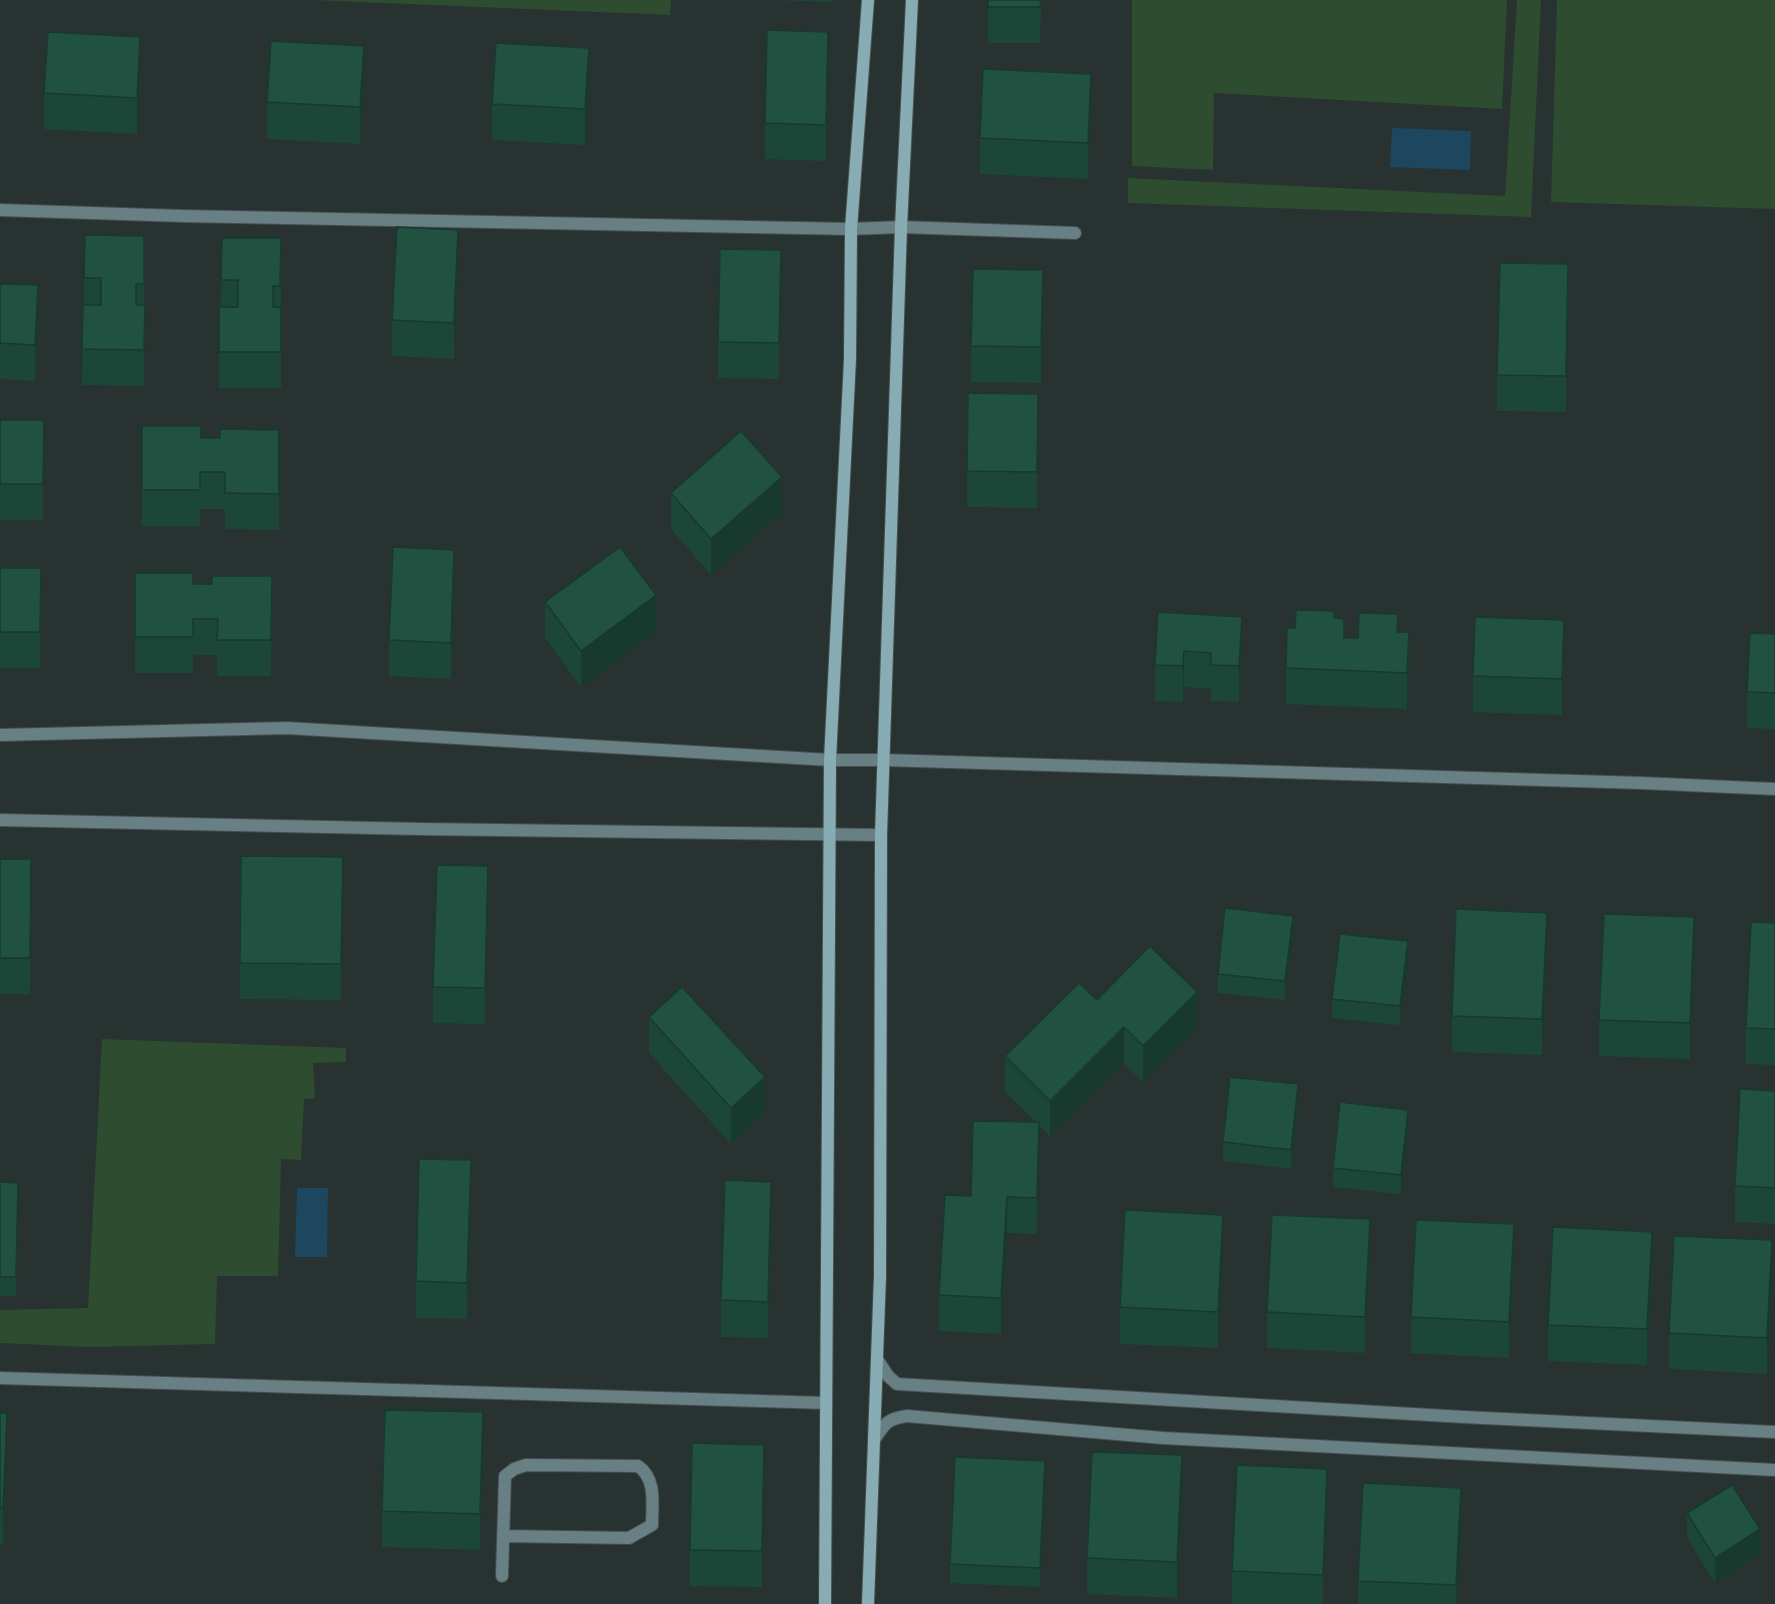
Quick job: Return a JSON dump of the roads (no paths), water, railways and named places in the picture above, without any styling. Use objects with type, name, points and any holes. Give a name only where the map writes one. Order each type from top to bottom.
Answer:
[{"type":"main road","points":[[825,1604],[830,760],[850,359],[851,229],[868,0]]},
{"type":"main road","points":[[867,1604],[880,1276],[881,835],[901,227],[912,0]]},
{"type":"street","points":[[0,210],[183,216],[851,229],[901,227],[1075,233]]},
{"type":"street","points":[[0,735],[286,728],[830,760],[1642,783],[1775,789]]},
{"type":"street","points":[[0,820],[409,829],[881,835]]},
{"type":"street","points":[[877,1359],[888,1376],[897,1384],[1464,1417],[1775,1432]]},
{"type":"street","points":[[0,1378],[825,1403]]},
{"type":"street","points":[[874,1440],[885,1423],[893,1418],[907,1416],[1163,1438],[1775,1470]]},
{"type":"street","points":[[502,1576],[503,1536],[505,1476],[520,1466],[526,1464],[638,1466],[647,1474],[650,1481],[652,1525],[629,1538],[503,1536]]},
{"type":"water","points":[[1392,128],[1471,131],[1470,170],[1390,167]]},
{"type":"water","points":[[297,1188],[328,1188],[327,1257],[295,1257]]}]
